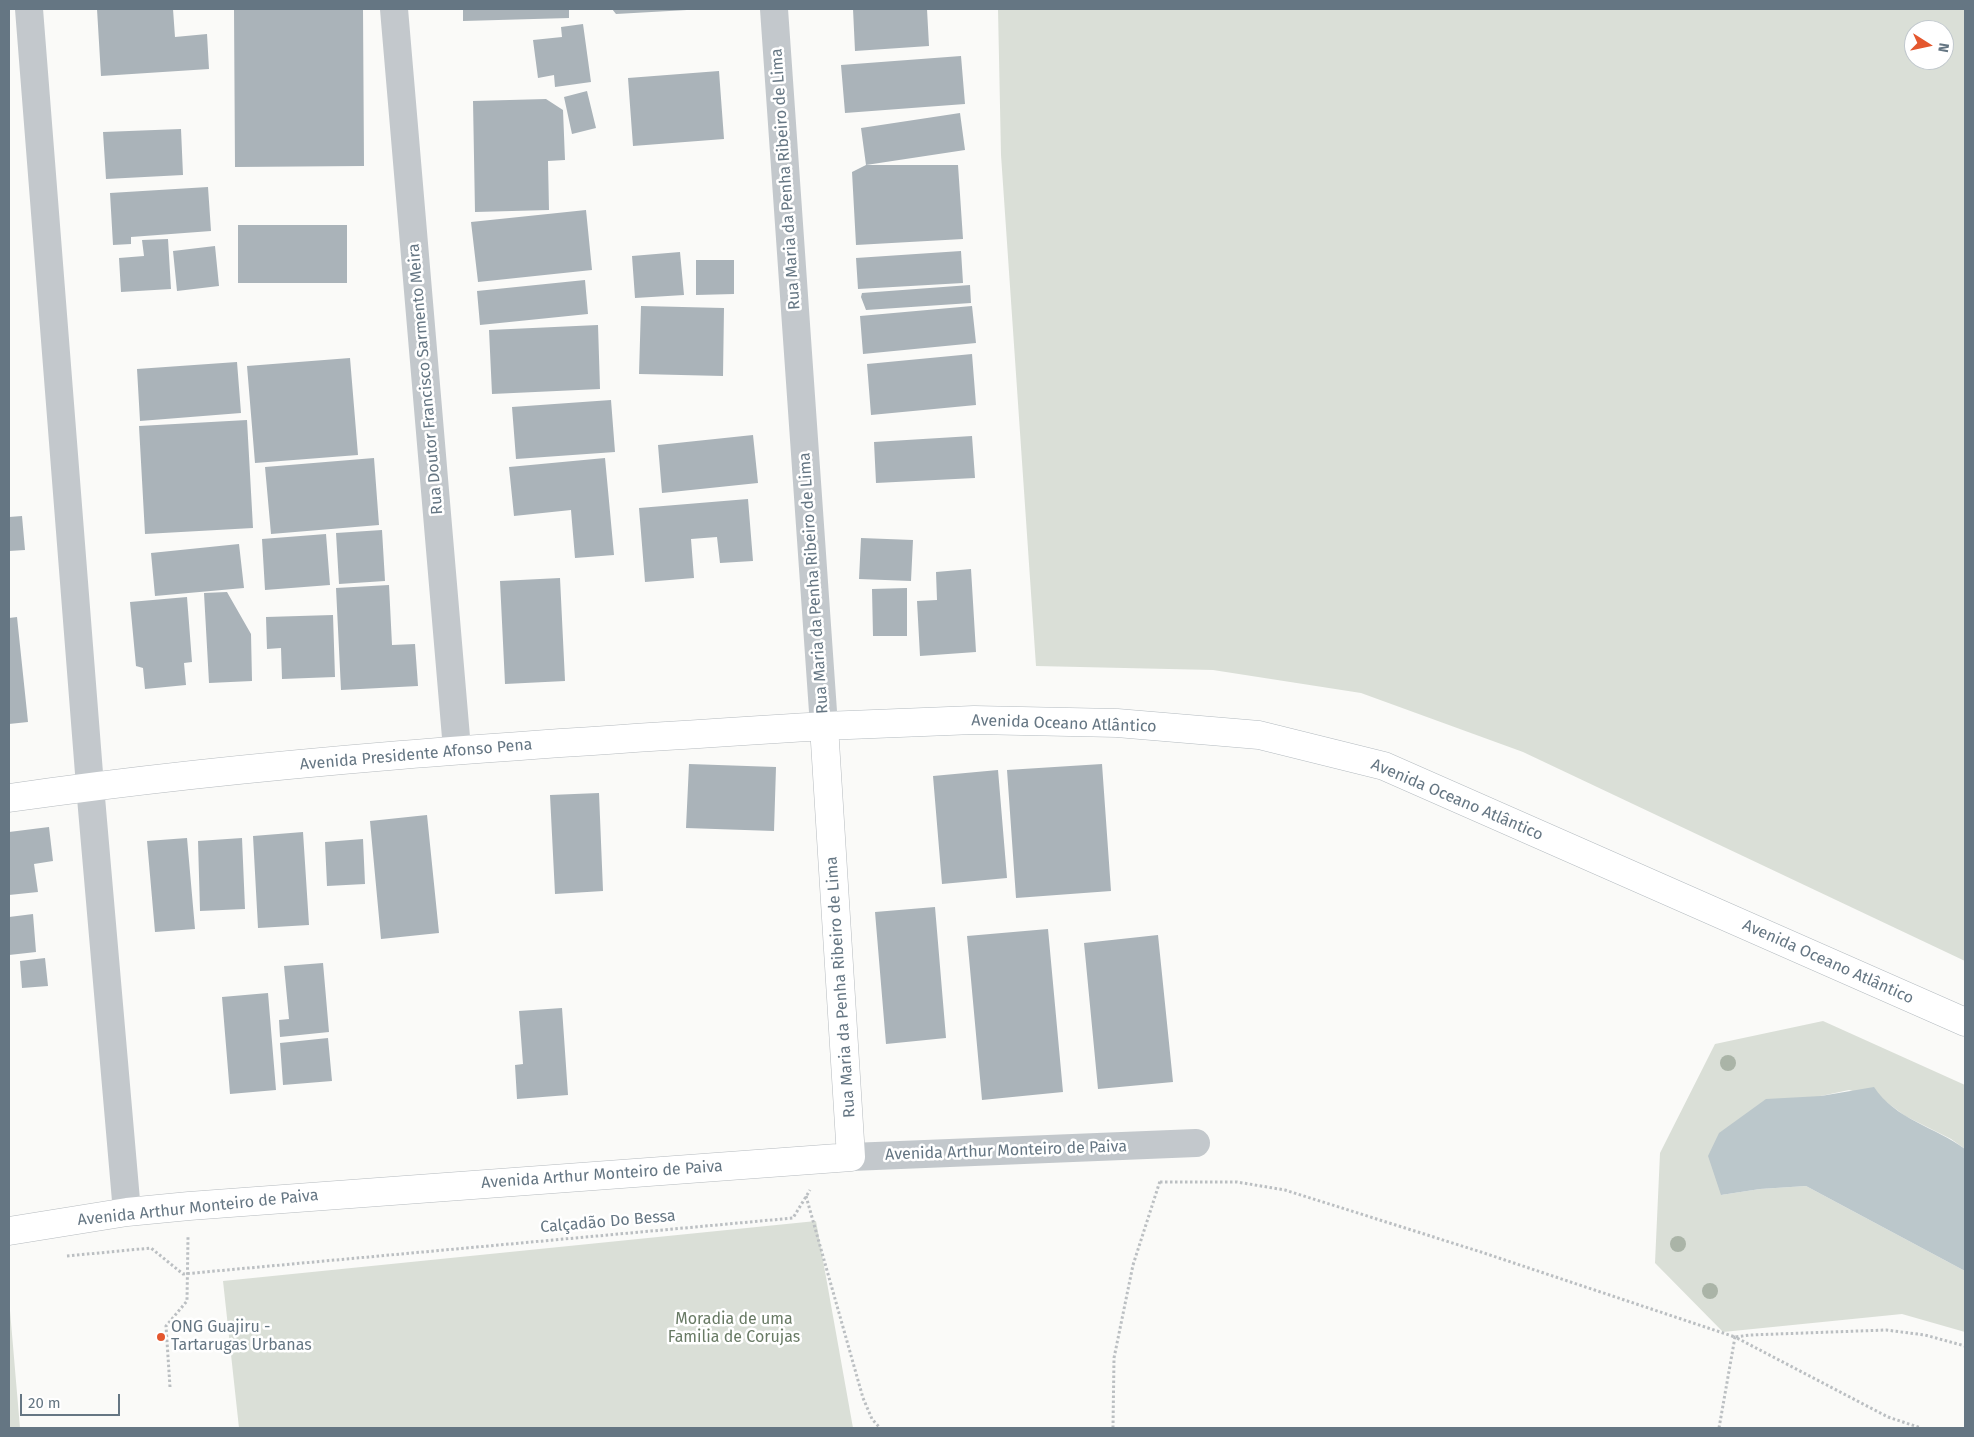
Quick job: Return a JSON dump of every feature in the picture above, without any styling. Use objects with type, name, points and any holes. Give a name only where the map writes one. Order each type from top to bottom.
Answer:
[{"type":"main road","name":"Avenida Oceano Atlântico","points":[[824,726],[974,720],[1117,723],[1260,735],[1384,766],[1965,1022]]},
{"type":"main road","name":"Avenida Presidente Afonso Pena","points":[[9,798],[90,786],[457,749],[824,726]]},
{"type":"main road","name":"Rua Maria da Penha Ribeiro de Lima","points":[[824,726],[851,1157]]},
{"type":"main road","name":"Avenida Arthur Monteiro de Paiva","points":[[9,1231],[127,1212],[189,1206],[851,1157]]},
{"type":"street","points":[[29,9],[90,786],[127,1212]]},
{"type":"street","name":"Rua Doutor Francisco Sarmento Meira","points":[[394,9],[457,749]]},
{"type":"street","name":"Rua Maria da Penha Ribeiro de Lima","points":[[774,9],[824,726]]},
{"type":"street","name":"Avenida Arthur Monteiro de Paiva","points":[[851,1157],[1196,1143]]},
{"type":"path","points":[[1113,1428],[1114,1358],[1134,1266],[1160,1182],[1155,1146]]},
{"type":"path","points":[[796,1160],[863,1398],[872,1419],[880,1428]]},
{"type":"path","points":[[1160,1182],[1237,1182],[1285,1190],[1481,1252],[1735,1337],[1888,1417],[1921,1428]]},
{"type":"path","name":"Calçadão Do Bessa","points":[[58,1257],[151,1248],[183,1274],[793,1218],[811,1189],[816,1189]]},
{"type":"path","points":[[170,1387],[166,1326],[187,1301],[189,1206]]},
{"type":"path","points":[[1735,1337],[1886,1330],[1925,1335],[1965,1346]]},
{"type":"path","points":[[1719,1428],[1735,1337]]},
{"type":"green space","points":[[998,9],[1965,9],[1965,961],[1523,752],[1361,693],[1213,670],[1036,666],[1001,155]]},
{"type":"green space","points":[[1823,1021],[1965,1085],[1965,1149],[1951,1139],[1905,1116],[1881,1098],[1849,1090],[1821,1096],[1721,1195],[1760,1189],[1806,1186],[1965,1271],[1965,1332],[1902,1314],[1723,1332],[1655,1263],[1660,1153],[1715,1044]]},
{"type":"green space","name":"Moradia de uma Familia de Corujas","points":[[816,1221],[853,1428],[239,1428],[223,1281]]},
{"type":"green space","points":[[9,1299],[20,1428],[9,1428]]},
{"type":"shaded area","points":[[1874,1087],[1883,1098],[1904,1115],[1965,1149],[1965,1271],[1806,1186],[1760,1189],[1721,1195],[1708,1156],[1719,1133],[1766,1099],[1821,1096]]},
{"type":"building","points":[[97,9],[173,9],[175,37],[207,34],[209,69],[101,76]]},
{"type":"building","points":[[234,9],[363,9],[364,166],[235,167]]},
{"type":"building","points":[[463,9],[569,9],[569,18],[463,21]]},
{"type":"building","points":[[612,9],[687,9],[687,10],[616,14]]},
{"type":"building","points":[[853,9],[927,9],[929,46],[855,51]]},
{"type":"building","points":[[583,24],[591,82],[555,87],[554,75],[538,78],[533,40],[562,37],[561,27]]},
{"type":"building","points":[[961,56],[965,104],[845,113],[841,65]]},
{"type":"building","points":[[719,71],[724,139],[633,146],[628,78]]},
{"type":"building","points":[[587,91],[596,128],[572,134],[564,97]]},
{"type":"building","points":[[546,99],[563,110],[565,160],[548,161],[549,210],[475,212],[473,101]]},
{"type":"building","points":[[960,113],[965,150],[866,165],[861,128]]},
{"type":"building","points":[[181,129],[183,175],[106,179],[103,132]]},
{"type":"building","points":[[866,165],[958,165],[963,239],[856,245],[852,172]]},
{"type":"building","points":[[208,187],[211,231],[131,237],[131,244],[113,245],[110,193]]},
{"type":"building","points":[[586,210],[592,270],[478,282],[471,222]]},
{"type":"building","points":[[238,225],[347,225],[347,283],[238,283]]},
{"type":"building","points":[[168,239],[171,289],[121,292],[119,258],[144,256],[142,240]]},
{"type":"building","points":[[215,246],[219,286],[177,291],[173,251]]},
{"type":"building","points":[[961,251],[963,283],[858,289],[856,258]]},
{"type":"building","points":[[680,252],[684,295],[635,298],[632,256]]},
{"type":"building","points":[[696,260],[734,260],[734,294],[696,295]]},
{"type":"building","points":[[585,280],[588,314],[480,325],[477,291]]},
{"type":"building","points":[[970,285],[971,303],[866,310],[861,297],[862,293]]},
{"type":"building","points":[[641,306],[724,308],[723,376],[639,374]]},
{"type":"building","points":[[972,306],[976,343],[863,354],[860,316]]},
{"type":"building","points":[[598,325],[600,389],[492,394],[489,330]]},
{"type":"building","points":[[972,354],[976,405],[871,415],[867,364]]},
{"type":"building","points":[[350,358],[358,455],[255,463],[247,366]]},
{"type":"building","points":[[237,362],[241,413],[140,421],[137,369]]},
{"type":"building","points":[[611,400],[615,452],[516,459],[512,407]]},
{"type":"building","points":[[247,420],[253,528],[145,534],[139,426]]},
{"type":"building","points":[[753,435],[758,483],[662,493],[658,445]]},
{"type":"building","points":[[972,436],[975,478],[876,483],[874,442]]},
{"type":"building","points":[[374,458],[379,525],[271,534],[265,467]]},
{"type":"building","points":[[605,458],[614,555],[575,558],[571,510],[514,516],[509,467]]},
{"type":"building","points":[[748,499],[753,561],[720,563],[717,537],[691,539],[694,578],[645,582],[639,508]]},
{"type":"building","points":[[22,516],[25,550],[9,551],[9,517]]},
{"type":"building","points":[[382,530],[385,581],[339,584],[336,533]]},
{"type":"building","points":[[326,534],[330,585],[265,590],[262,539]]},
{"type":"building","points":[[861,538],[913,540],[911,581],[859,579]]},
{"type":"building","points":[[239,544],[244,588],[155,596],[151,553]]},
{"type":"building","points":[[971,569],[976,652],[920,656],[917,601],[937,600],[936,572]]},
{"type":"building","points":[[560,578],[565,681],[505,684],[500,581]]},
{"type":"building","points":[[389,585],[392,645],[415,644],[418,686],[341,690],[336,588]]},
{"type":"building","points":[[907,588],[907,636],[873,636],[872,589]]},
{"type":"building","points":[[227,592],[251,634],[252,681],[209,683],[204,593]]},
{"type":"building","points":[[187,597],[192,662],[184,663],[186,685],[145,689],[143,668],[136,666],[130,602]]},
{"type":"building","points":[[333,615],[335,677],[282,679],[281,648],[267,649],[266,617]]},
{"type":"building","points":[[17,617],[28,722],[9,724],[9,618]]},
{"type":"building","points":[[689,764],[776,767],[774,831],[686,828]]},
{"type":"building","points":[[1102,764],[1111,891],[1016,898],[1007,770]]},
{"type":"building","points":[[998,770],[1007,878],[942,884],[933,776]]},
{"type":"building","points":[[599,793],[603,891],[555,894],[550,795]]},
{"type":"building","points":[[427,815],[439,933],[381,939],[370,821]]},
{"type":"building","points":[[49,827],[53,861],[34,864],[38,892],[9,895],[9,832]]},
{"type":"building","points":[[303,832],[309,925],[258,928],[253,836]]},
{"type":"building","points":[[187,838],[195,929],[155,932],[147,841]]},
{"type":"building","points":[[242,838],[245,909],[200,911],[198,841]]},
{"type":"building","points":[[363,839],[365,884],[327,886],[325,842]]},
{"type":"building","points":[[935,907],[946,1038],[886,1044],[875,912]]},
{"type":"building","points":[[33,914],[36,952],[9,955],[9,917]]},
{"type":"building","points":[[1048,929],[1063,1092],[982,1100],[967,936]]},
{"type":"building","points":[[1158,935],[1173,1082],[1098,1089],[1084,943]]},
{"type":"building","points":[[45,958],[48,986],[22,988],[20,961]]},
{"type":"building","points":[[323,963],[329,1032],[280,1037],[279,1020],[289,1019],[284,966]]},
{"type":"building","points":[[268,993],[276,1090],[230,1094],[222,997]]},
{"type":"building","points":[[562,1008],[568,1095],[517,1099],[515,1065],[523,1064],[519,1011]]},
{"type":"building","points":[[328,1038],[332,1081],[283,1085],[280,1043]]},
{"type":"place","name":"ONG Guajiru - Tartarugas Urbanas","points":[[161,1337]]}]
